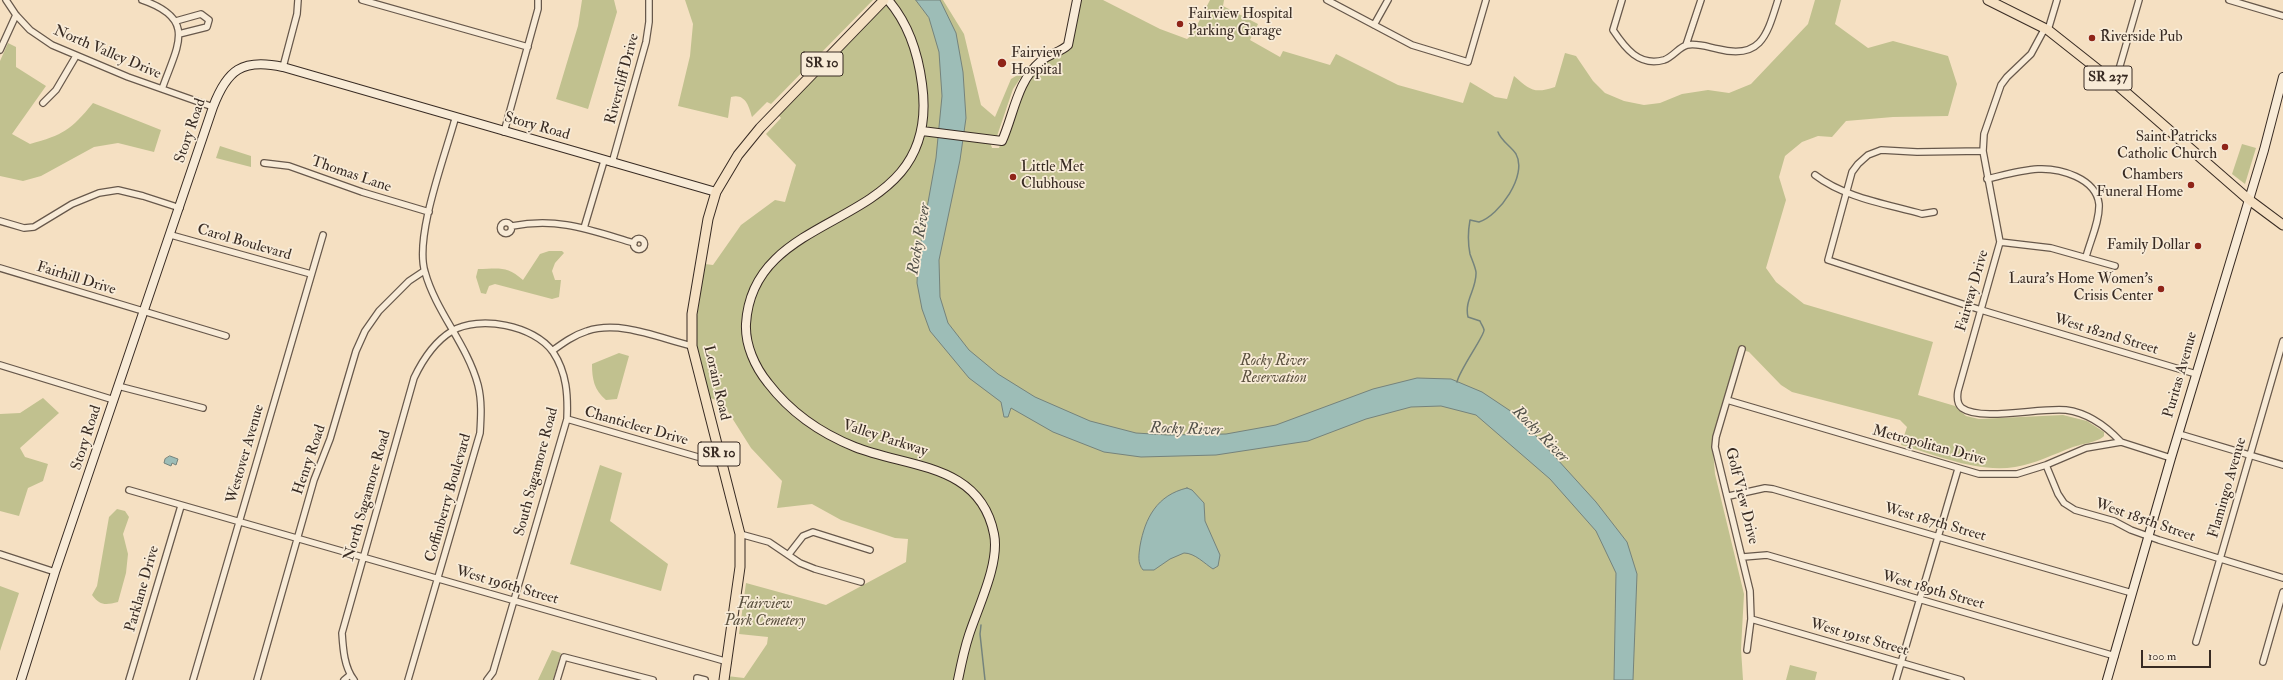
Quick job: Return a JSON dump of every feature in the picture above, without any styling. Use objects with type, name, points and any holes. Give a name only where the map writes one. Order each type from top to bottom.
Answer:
[{"type":"main road","name":"Lorain Road","points":[[724,680],[728,662],[740,567],[740,534],[692,346],[693,307],[708,219],[716,192],[738,155],[760,128],[884,0]]},
{"type":"main road","name":"SR 237","points":[[1988,0],[2046,29],[2115,83],[2248,199],[2283,225]]},
{"type":"street","name":"North Valley Drive","points":[[6,0],[16,15],[41,38],[76,56],[213,108]]},
{"type":"street","points":[[142,0],[165,10],[176,21],[179,34],[177,49],[162,89]]},
{"type":"street","points":[[282,67],[297,14],[298,0]]},
{"type":"street","points":[[362,0],[528,47]]},
{"type":"street","points":[[504,132],[538,10],[538,0]]},
{"type":"street","name":"Rivercliff Drive","points":[[584,228],[608,162],[646,42],[649,22],[649,0]]},
{"type":"street","name":"Valley Parkway","points":[[888,0],[904,22],[913,42],[923,88],[922,131],[908,163],[890,185],[865,203],[787,247],[774,260],[754,287],[747,311],[746,330],[749,347],[762,376],[782,400],[810,424],[856,447],[939,471],[960,481],[983,505],[994,534],[995,548],[986,586],[968,639],[958,680]]},
{"type":"street","points":[[922,131],[1002,141],[1018,93],[1028,76],[1042,60],[1068,45],[1077,0]]},
{"type":"street","points":[[1327,0],[1412,45],[1468,62],[1486,0]]},
{"type":"street","points":[[1374,25],[1388,0]]},
{"type":"street","points":[[1622,0],[1613,30],[1632,55],[1642,59],[1664,60],[1686,45],[1702,45],[1731,52],[1751,50],[1768,32],[1778,0]]},
{"type":"street","points":[[1686,45],[1701,0]]},
{"type":"street","name":"Fairway Drive","points":[[2057,0],[2046,29],[2031,54],[2007,76],[2001,85],[1984,134],[1983,151],[1987,179],[2000,242],[1980,310],[1958,391],[1957,400],[1961,408],[1968,411],[1985,414],[2066,410],[2097,421],[2121,442]]},
{"type":"street","points":[[2115,83],[2139,0]]},
{"type":"street","points":[[2229,0],[2283,16]]},
{"type":"street","points":[[176,21],[201,14],[209,20],[207,27],[203,29],[179,34]]},
{"type":"street","points":[[0,50],[16,15]]},
{"type":"street","points":[[43,103],[56,90],[76,56]]},
{"type":"street","name":"Story Road","points":[[21,680],[55,572],[118,386],[145,312],[220,88],[227,78],[235,71],[245,65],[257,64],[282,67],[455,119],[716,192]]},
{"type":"street","name":"Puritas Avenue","points":[[2108,680],[2178,434],[2264,150],[2283,77]]},
{"type":"street","name":"Coffinberry Boulevard","points":[[408,680],[439,578],[480,433],[481,406],[478,385],[470,363],[424,271],[424,230],[455,119]]},
{"type":"street","points":[[1846,192],[1852,172],[1858,164],[1868,155],[1881,150],[1917,152],[1983,151]]},
{"type":"street","name":"Thomas Lane","points":[[264,163],[289,166],[362,192],[429,212]]},
{"type":"street","points":[[1987,179],[2041,169],[2080,178],[2091,185],[2096,194],[2099,212],[2086,257]]},
{"type":"street","points":[[1815,176],[1827,184],[1846,192],[1922,214],[1934,212]]},
{"type":"street","points":[[0,221],[24,228],[34,227],[72,204],[99,193],[118,190],[143,196],[180,208]]},
{"type":"street","name":"West 182nd Street","points":[[1846,192],[1828,260],[1980,310],[2196,374]]},
{"type":"street","points":[[512,226],[547,222],[584,228],[634,243]]},
{"type":"street","name":"Carol Boulevard","points":[[170,235],[311,274]]},
{"type":"street","name":"Westover Avenue","points":[[193,680],[323,235]]},
{"type":"street","points":[[2000,242],[2051,248],[2116,266]]},
{"type":"street","name":"Fairhill Drive","points":[[0,268],[226,336]]},
{"type":"street","name":"Henry Road","points":[[257,680],[314,480],[330,439],[356,352],[365,331],[388,302],[409,281],[424,271]]},
{"type":"street","name":"South Sagamore Road","points":[[453,330],[485,322],[520,329],[533,336],[552,351],[567,387],[567,420],[492,672],[487,680]]},
{"type":"street","points":[[552,351],[570,338],[586,331],[603,327],[618,327],[692,346]]},
{"type":"street","name":"North Sagamore Road","points":[[352,678],[343,651],[342,633],[414,378],[429,351],[453,330]]},
{"type":"street","name":"Flamingo Avenue","points":[[2196,642],[2283,341]]},
{"type":"street","name":"Golf View Drive","points":[[1742,350],[1715,447],[1729,496],[1750,591],[1751,619],[1747,650]]},
{"type":"street","points":[[0,365],[114,400]]},
{"type":"street","points":[[118,386],[204,408]]},
{"type":"street","name":"Metropolitan Drive","points":[[1727,400],[1979,474],[1998,476],[2016,474],[2046,465],[2086,448],[2121,442],[2171,458]]},
{"type":"street","name":"Chanticleer Drive","points":[[567,420],[722,464]]},
{"type":"street","points":[[2178,434],[2283,465]]},
{"type":"street","name":"West 185th Street","points":[[2046,465],[2058,494],[2064,503],[2075,510],[2114,521],[2131,530],[2149,536],[2283,578]]},
{"type":"street","points":[[1896,680],[1958,469]]},
{"type":"street","name":"West 187th Street","points":[[1729,496],[1765,488],[1773,489],[2132,593]]},
{"type":"street","name":"West 196th Street","points":[[129,490],[180,506],[279,532],[728,662]]},
{"type":"street","name":"Parklane Drive","points":[[129,680],[180,506]]},
{"type":"street","points":[[789,554],[803,536],[813,532],[870,550]]},
{"type":"street","points":[[740,534],[769,542],[789,554],[800,563],[815,569],[861,582]]},
{"type":"street","points":[[0,554],[55,572]]},
{"type":"street","name":"West 189th Street","points":[[1743,557],[1767,555],[2115,656]]},
{"type":"street","points":[[2263,662],[2283,592]]},
{"type":"street","name":"West 191st Street","points":[[1751,619],[1961,680]]},
{"type":"street","points":[[557,680],[564,657],[653,680]]},
{"type":"street","points":[[344,680],[352,678]]},
{"type":"street","points":[[697,680],[697,678],[705,680]]},
{"type":"green space","points":[[582,0],[614,0],[617,12],[588,109],[556,99],[578,26]]},
{"type":"green space","points":[[685,0],[873,0],[771,104],[767,102],[752,117],[746,101],[740,97],[731,97],[728,118],[678,106],[690,56],[693,24]]},
{"type":"green space","name":"Rocky River Reservation","points":[[888,0],[943,0],[964,34],[981,105],[995,117],[1011,79],[1026,70],[1013,89],[995,142],[990,142],[992,148],[999,148],[1019,92],[1041,59],[1068,48],[1076,0],[1103,0],[1160,29],[1187,39],[1192,35],[1210,0],[1224,0],[1223,6],[1258,24],[1250,40],[1280,57],[1283,51],[1330,65],[1336,54],[1398,85],[1463,103],[1470,82],[1495,97],[1507,99],[1514,76],[1524,85],[1533,89],[1542,90],[1555,87],[1565,53],[1576,56],[1593,81],[1605,93],[1624,101],[1644,105],[1660,103],[1682,94],[1708,90],[1729,93],[1751,84],[1808,24],[1815,0],[1841,0],[1835,24],[1868,48],[1893,41],[1948,56],[1957,84],[1948,116],[1893,117],[1846,121],[1832,137],[1818,136],[1802,142],[1785,156],[1779,177],[1786,200],[1766,268],[1776,282],[1804,304],[1933,342],[1918,395],[1955,406],[1966,416],[1979,419],[2063,415],[2087,421],[2104,432],[2104,436],[2090,443],[2073,447],[2022,466],[1986,468],[1957,462],[1901,445],[1907,427],[1900,420],[1792,392],[1781,385],[1749,352],[1743,350],[1713,451],[1715,474],[1744,594],[1741,649],[1743,680],[727,680],[727,676],[744,678],[767,644],[768,637],[739,634],[746,583],[826,605],[906,562],[908,539],[895,538],[841,520],[812,504],[777,508],[782,481],[751,448],[722,402],[707,397],[693,342],[705,264],[713,265],[741,225],[775,200],[785,202],[796,165],[766,134],[781,118],[774,110]]},
{"type":"green space","points":[[8,43],[16,47],[16,67],[46,86],[12,134],[30,144],[51,138],[66,130],[79,120],[93,103],[161,130],[154,152],[118,143],[94,147],[41,176],[23,181],[0,176],[0,61]]},
{"type":"green space","points":[[2242,144],[2256,148],[2245,184],[2232,174]]},
{"type":"green space","points":[[220,146],[251,156],[251,167],[216,158]]},
{"type":"green space","points":[[549,251],[562,251],[564,253],[555,263],[552,271],[555,280],[561,280],[559,297],[552,299],[495,284],[489,286],[486,294],[481,293],[476,277],[478,269],[507,270],[523,280],[540,254]]},
{"type":"green space","points":[[619,353],[629,356],[617,399],[606,400],[594,384],[592,364]]},
{"type":"green space","points":[[43,398],[59,413],[20,448],[25,457],[48,464],[43,481],[28,488],[19,516],[0,511],[0,414],[20,413]]},
{"type":"green space","points":[[600,465],[622,473],[610,521],[668,564],[661,591],[570,564]]},
{"type":"green space","points":[[117,509],[125,511],[129,517],[123,534],[128,554],[126,573],[118,602],[104,604],[95,599],[92,595],[97,586],[109,517]]},
{"type":"green space","points":[[0,586],[19,593],[0,651]]},
{"type":"green space","points":[[552,650],[561,653],[553,680],[538,680]]},
{"type":"green space","points":[[1790,665],[1817,672],[1815,680],[1786,680]]},
{"type":"water","name":"Rocky River","points":[[916,0],[940,0],[956,33],[963,72],[966,118],[960,160],[939,260],[940,297],[948,323],[969,350],[998,374],[1035,397],[1090,421],[1136,433],[1168,435],[1226,434],[1276,425],[1373,389],[1417,378],[1451,379],[1482,392],[1518,416],[1596,502],[1627,542],[1637,574],[1633,680],[1614,680],[1616,573],[1596,531],[1550,479],[1476,415],[1441,406],[1411,407],[1366,419],[1308,441],[1216,455],[1141,457],[1104,452],[1053,432],[1011,408],[1008,417],[1004,417],[1001,402],[969,378],[930,331],[922,309],[917,283],[918,258],[936,158],[942,96],[939,52],[929,18]]},
{"type":"water","points":[[170,456],[178,459],[176,465],[172,463],[171,466],[164,463],[165,459]]},
{"type":"water","points":[[1187,488],[1192,490],[1204,503],[1205,521],[1220,555],[1218,566],[1213,569],[1196,557],[1188,553],[1184,553],[1170,559],[1154,570],[1143,570],[1139,561],[1139,552],[1142,536],[1149,517],[1160,502],[1177,491]]},
{"type":"waterway","points":[[1457,382],[1484,330],[1480,321],[1468,317],[1467,311],[1476,278],[1476,272],[1469,250],[1470,220],[1479,222],[1495,212],[1510,194],[1518,173],[1519,163],[1516,154],[1501,138],[1498,132]]},
{"type":"waterway","points":[[981,625],[980,634],[985,680]]},
{"type":"place","name":"Fairview Hospital Parking Garage","points":[[1180,24]]},
{"type":"place","name":"Riverside Pub","points":[[2092,38]]},
{"type":"place","name":"Fairview Hospital","points":[[1002,63]]},
{"type":"place","name":"Saint Patricks Catholic Church","points":[[2225,147]]},
{"type":"place","name":"Little Met Clubhouse","points":[[1013,177]]},
{"type":"place","name":"Chambers Funeral Home","points":[[2191,185]]},
{"type":"place","name":"Family Dollar","points":[[2198,246]]},
{"type":"place","name":"Laura's Home Women's Crisis Center","points":[[2161,289]]},
{"type":"park label","name":"Fairview Park Cemetery","points":[[765,614]]}]
